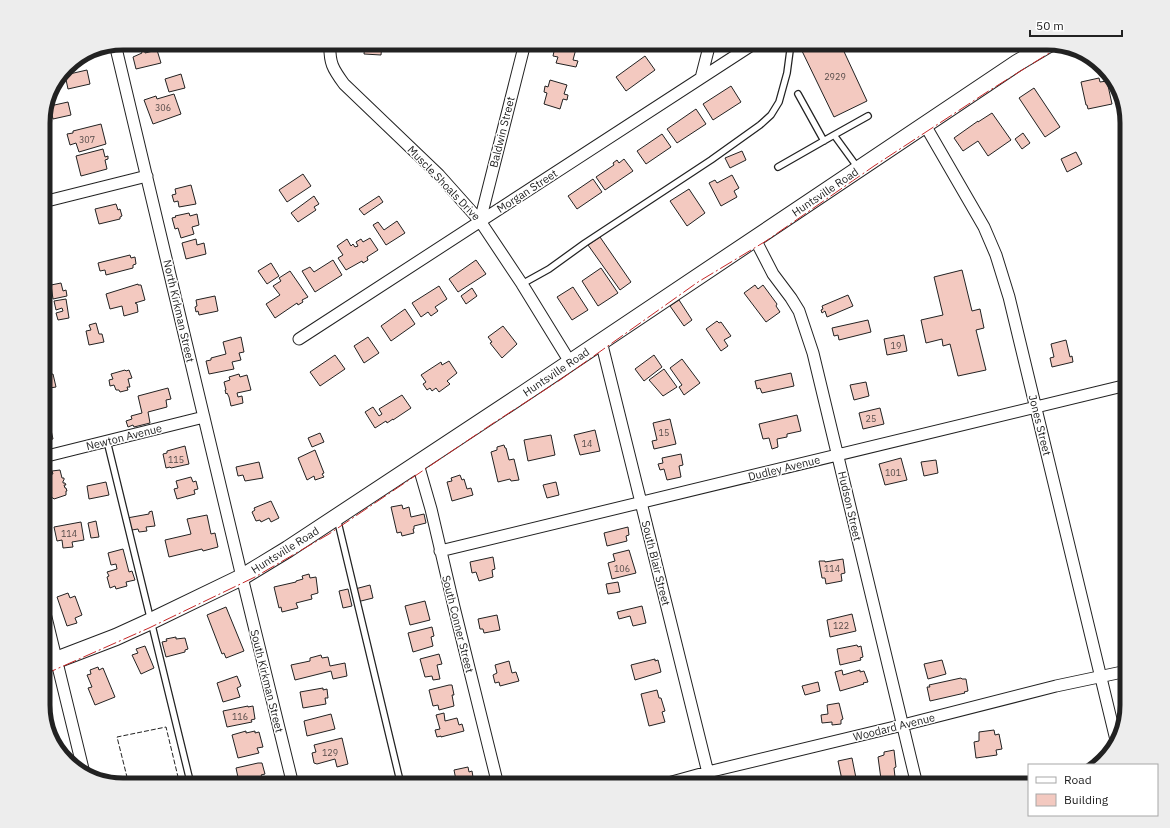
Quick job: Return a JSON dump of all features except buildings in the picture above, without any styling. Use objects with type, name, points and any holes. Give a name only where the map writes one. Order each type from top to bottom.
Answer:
[{"type":"main road","name":"Huntsville Road","points":[[50,662],[116,637],[151,621],[242,577],[288,549],[337,518],[1017,63],[1039,50]]},
{"type":"street","name":"Muscle Shoals Drive","points":[[330,50],[329,58],[335,72],[344,84],[439,175],[480,221],[522,284],[570,362]]},
{"type":"street","name":"Baldwin Street","points":[[480,221],[523,50]]},
{"type":"street","points":[[701,78],[708,50]]},
{"type":"street","name":"Morgan Street","points":[[299,339],[744,50]]},
{"type":"street","name":"North Kirkman Street","points":[[118,51],[242,577]]},
{"type":"street","name":"Jones Street","points":[[925,125],[984,227],[996,255],[1009,297],[1114,733]]},
{"type":"street","points":[[50,200],[147,176]]},
{"type":"street","name":"Hudson Street","points":[[756,239],[773,274],[799,311],[813,353],[915,778]]},
{"type":"street","name":"South Blair Street","points":[[601,341],[709,778]]},
{"type":"street","name":"Dudley Avenue","points":[[440,551],[1120,386]]},
{"type":"street","name":"Newton Avenue","points":[[50,455],[204,417]]},
{"type":"street","name":"South Conner Street","points":[[418,464],[431,509],[496,778]]},
{"type":"street","name":"South Kirkman Street","points":[[242,577],[291,778]]},
{"type":"street","points":[[50,662],[82,766]]},
{"type":"street","name":"Woodard Avenue","points":[[686,778],[1120,672]]},
{"type":"lane","points":[[522,284],[549,269],[585,243],[711,160],[760,125],[771,115],[779,102],[787,73],[790,50]]},
{"type":"lane","points":[[798,94],[824,141]]},
{"type":"lane","points":[[778,167],[868,116]]},
{"type":"lane","points":[[834,135],[859,170]]},
{"type":"lane","points":[[107,441],[189,778]]},
{"type":"lane","points":[[337,518],[399,778]]},
{"type":"fence","points":[[127,778],[117,737],[166,727],[178,778]]},
{"type":"power","points":[[50,672],[149,628],[255,577],[329,534],[560,380],[698,282],[766,241],[874,166],[1054,50]]}]
